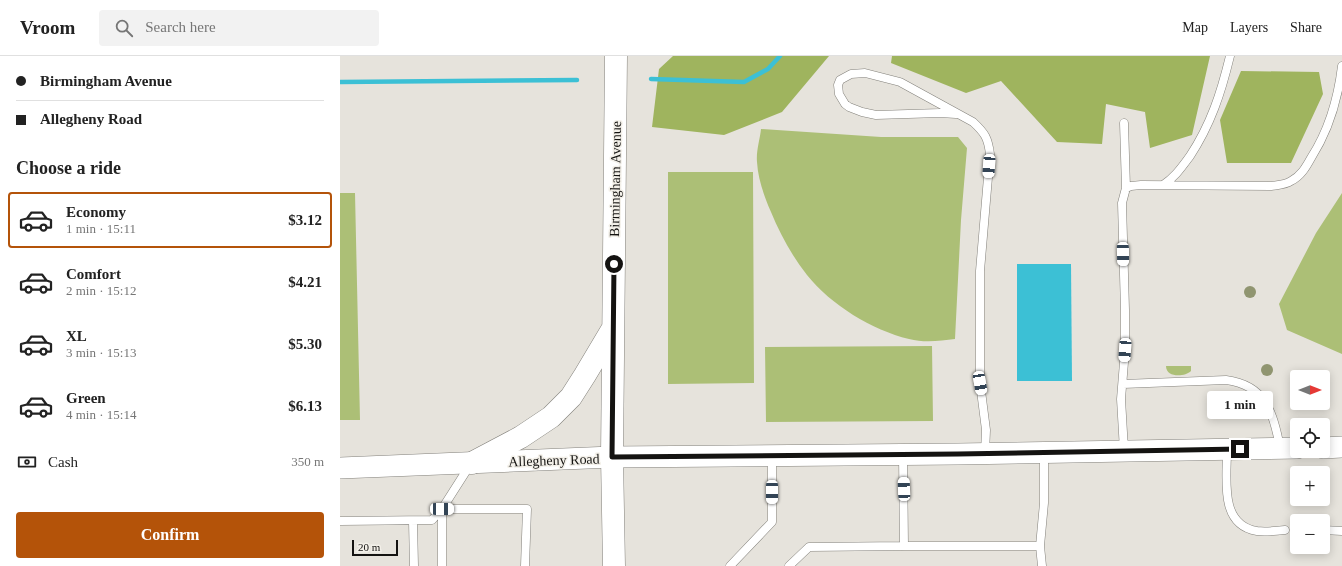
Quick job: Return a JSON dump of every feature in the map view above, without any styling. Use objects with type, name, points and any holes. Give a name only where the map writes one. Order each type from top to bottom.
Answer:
[{"type":"main road","name":"Birmingham Avenue","points":[[614,566],[612,457],[616,56]]},
{"type":"main road","points":[[472,463],[521,438],[551,417],[571,397],[586,375],[614,327]]},
{"type":"street","points":[[1330,448],[1342,447]]},
{"type":"street","name":"Allegheny Road","points":[[340,468],[612,457],[1288,448]]},
{"type":"lane","points":[[1162,185],[1173,179],[1200,141],[1213,115],[1230,56]]},
{"type":"lane","points":[[1126,188],[1131,186],[1162,185],[1271,186],[1290,182],[1304,170],[1322,141],[1334,109],[1340,87],[1342,66]]},
{"type":"lane","points":[[956,114],[876,115],[862,112],[848,107],[845,104],[839,94],[838,84],[845,76],[858,73],[865,73],[900,82],[973,122],[982,131],[988,141],[990,154],[980,271],[980,383],[986,430],[986,453]]},
{"type":"lane","points":[[1124,123],[1126,188],[1122,203],[1125,310],[1123,384],[1121,399],[1124,451]]},
{"type":"lane","points":[[1123,384],[1226,380],[1239,383],[1249,387],[1259,394],[1266,402],[1288,448]]},
{"type":"lane","points":[[1227,449],[1228,503],[1234,517],[1241,526],[1257,531],[1284,530]]},
{"type":"lane","points":[[1042,566],[1040,546],[1044,503],[1044,452]]},
{"type":"lane","points":[[903,454],[904,546]]},
{"type":"lane","points":[[730,566],[772,522],[772,456]]},
{"type":"lane","points":[[340,521],[432,520],[442,509],[472,463]]},
{"type":"lane","points":[[442,509],[442,566]]},
{"type":"lane","points":[[442,509],[526,509],[525,566]]},
{"type":"lane","points":[[413,521],[414,566]]},
{"type":"lane","points":[[1330,530],[1342,531]]},
{"type":"lane","points":[[789,566],[809,547],[1040,546]]},
{"type":"green space","points":[[673,56],[829,56],[782,112],[724,135],[652,127],[659,69]]},
{"type":"green space","points":[[892,56],[1210,56],[1192,135],[1150,148],[1145,112],[1106,104],[1102,144],[1057,142],[1001,81],[966,93],[891,63]]},
{"type":"green space","points":[[1241,71],[1319,72],[1323,94],[1291,163],[1227,163],[1220,120]]},
{"type":"green space","points":[[761,129],[881,137],[958,137],[967,148],[961,220],[955,339],[920,341],[895,335],[867,323],[853,315],[817,286],[796,260],[787,245],[764,194],[757,162]]},
{"type":"green space","points":[[668,172],[753,172],[754,383],[668,384]]},
{"type":"green space","points":[[340,193],[355,193],[360,420],[340,420]]},
{"type":"green space","points":[[1342,193],[1342,354],[1287,330],[1279,304],[1316,233]]},
{"type":"green space","points":[[932,346],[933,421],[766,422],[765,347]]},
{"type":"green space","points":[[1166,366],[1191,366],[1191,371],[1185,374],[1176,375],[1169,373]]},
{"type":"water","points":[[1017,264],[1071,264],[1072,381],[1017,381]]},
{"type":"waterway","points":[[651,79],[744,82],[768,69],[780,56]]},
{"type":"waterway","points":[[340,82],[577,80]]},
{"type":"route","points":[[614,264],[612,457],[958,454],[1240,449]]}]
